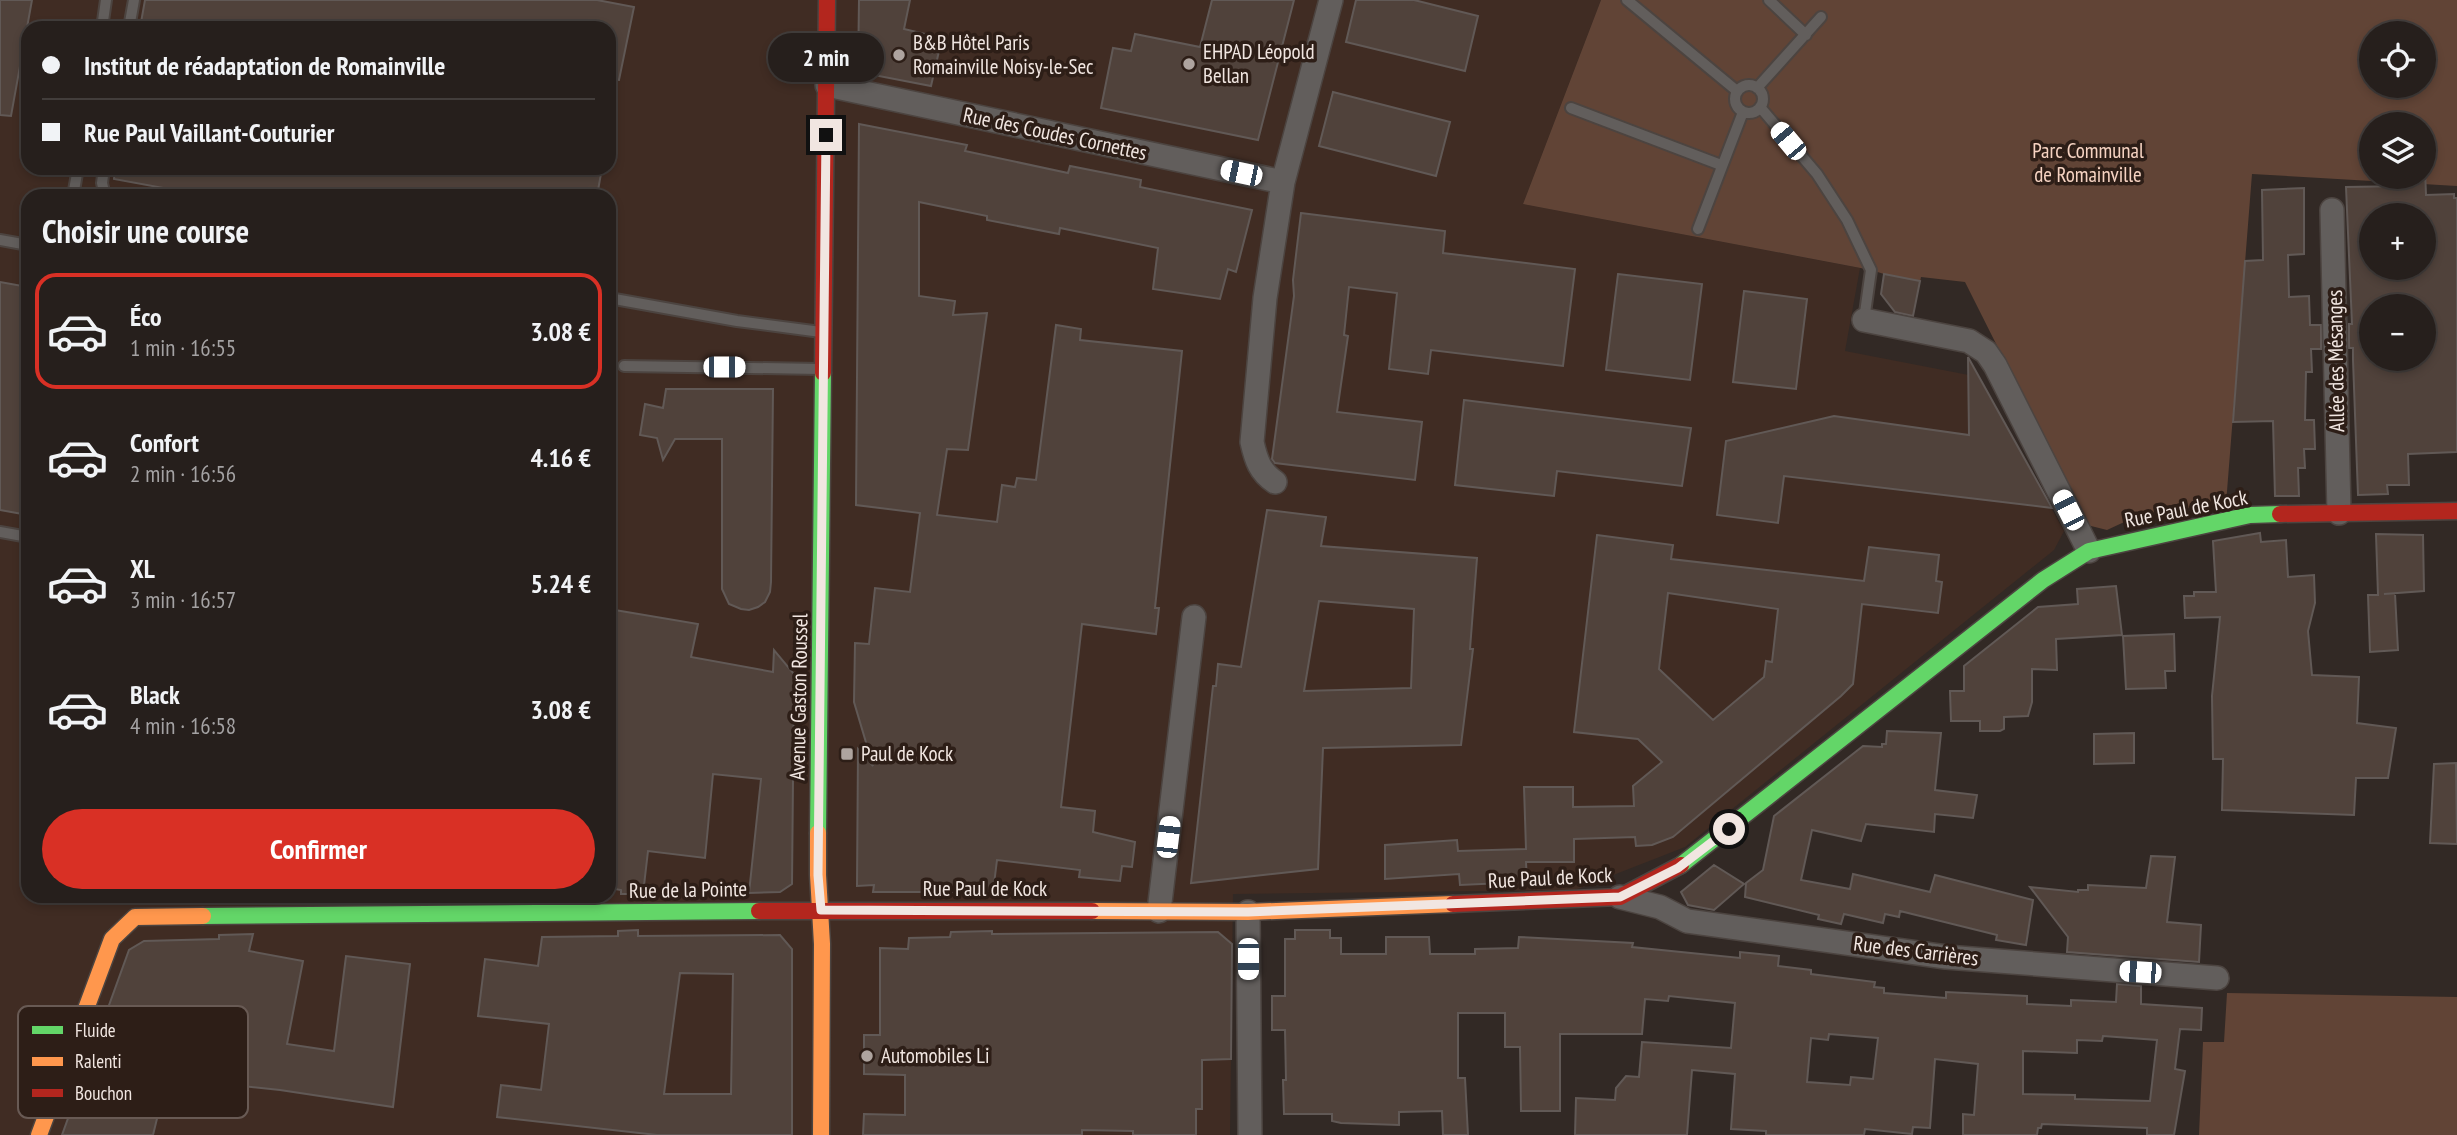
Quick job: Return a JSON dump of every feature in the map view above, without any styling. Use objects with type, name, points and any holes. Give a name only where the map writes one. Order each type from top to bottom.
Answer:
[{"type":"street","name":"Avenue Gaston Roussel","points":[[821,1135],[821,910],[818,875],[827,0]]},
{"type":"street","points":[[1275,482],[1265,476],[1258,464],[1252,442],[1265,298],[1283,182],[1331,0]]},
{"type":"street","name":"Rue des Coudes Cornettes","points":[[827,86],[1283,182]]},
{"type":"street","name":"Allée des Mésanges","points":[[2332,210],[2339,513]]},
{"type":"street","points":[[1864,320],[1969,341],[1986,352],[2089,551]]},
{"type":"street","name":"Rue Paul de Kock","points":[[821,910],[1248,912],[1620,897],[1678,868],[2043,580],[2089,551],[2250,515],[2457,511]]},
{"type":"street","points":[[1159,911],[1194,617]]},
{"type":"street","name":"Rue des Carrières","points":[[1620,897],[1660,908],[1688,921],[1918,953],[2217,978]]},
{"type":"street","name":"Rue de la Pointe","points":[[87,1006],[112,939],[135,917],[821,910]]},
{"type":"street","points":[[1248,912],[1250,1135]]},
{"type":"street","name":"Rue de la Pointe","points":[[39,1135],[45,1118]]},
{"type":"lane","points":[[103,21],[106,0]]},
{"type":"lane","points":[[130,21],[134,0]]},
{"type":"lane","points":[[1627,0],[1737,91]]},
{"type":"lane","points":[[1769,0],[1806,35]]},
{"type":"lane","points":[[1757,88],[1821,18]]},
{"type":"lane","points":[[1746,85],[1757,88],[1763,99],[1760,107],[1752,113],[1743,112],[1735,103],[1737,91],[1746,85]]},
{"type":"lane","points":[[1760,107],[1817,174],[1847,220],[1871,270],[1864,320]]},
{"type":"lane","points":[[1572,108],[1721,165]]},
{"type":"lane","points":[[1698,229],[1743,112]]},
{"type":"lane","points":[[0,240],[21,244]]},
{"type":"lane","points":[[616,299],[737,321],[824,332]]},
{"type":"lane","points":[[624,366],[824,369]]},
{"type":"lane","points":[[0,532],[21,536]]},
{"type":"shaded area","points":[[0,0],[1601,0],[1523,204],[1860,268],[1845,351],[1979,377],[2064,531],[2054,550],[1685,847],[1575,890],[1233,894],[1230,1135],[0,1135]]},
{"type":"green space","name":"Parc Communal de Romainville","points":[[1601,0],[2457,0],[2457,186],[2436,185],[2436,112],[2359,112],[2359,180],[2252,174],[2226,504],[2135,517],[2107,530],[2087,525],[1965,282],[1921,277],[1913,316],[1896,313],[1881,294],[1884,274],[1523,204]]},
{"type":"green space","points":[[2227,993],[2457,997],[2457,1135],[2199,1135],[2203,1042],[2224,1042]]},
{"type":"building","points":[[0,0],[32,0],[28,21],[21,21],[21,61],[11,116],[0,115]]},
{"type":"building","points":[[145,0],[597,0],[634,7],[619,80],[616,80],[616,21],[141,21]]},
{"type":"building","name":"B&B Hôtel Paris Romainville Noisy-le-Sec","points":[[859,0],[910,0],[904,29],[942,38],[931,86],[858,72]]},
{"type":"building","name":"EHPAD Léopold Bellan","points":[[1212,0],[1294,0],[1258,140],[1101,108],[1113,48],[1131,51],[1135,34],[1200,47]]},
{"type":"building","points":[[1356,0],[1414,0],[1478,16],[1465,71],[1346,42]]},
{"type":"building","points":[[1333,92],[1450,122],[1436,176],[1319,146]]},
{"type":"building","points":[[859,124],[967,145],[965,151],[1068,173],[1070,166],[1141,180],[1140,187],[1252,210],[1236,272],[1228,269],[1220,299],[1153,289],[1158,248],[1060,228],[1059,234],[987,220],[987,216],[919,202],[919,296],[955,301],[953,315],[987,313],[968,450],[947,449],[937,515],[997,522],[1002,485],[1015,487],[1017,478],[1036,480],[1056,325],[1081,329],[1080,340],[1182,351],[1155,608],[1159,608],[1156,634],[1082,624],[1061,807],[1095,811],[1093,832],[1135,842],[1132,867],[1122,866],[1120,881],[1079,877],[1080,870],[997,860],[993,892],[873,892],[874,885],[857,886],[858,749],[873,766],[854,702],[855,643],[869,644],[875,588],[910,592],[920,513],[856,505]]},
{"type":"building","points":[[114,175],[601,175],[598,189],[169,189],[114,179]]},
{"type":"building","points":[[2346,187],[2426,189],[2426,195],[2454,194],[2454,198],[2457,198],[2457,452],[2408,454],[2409,485],[2387,485],[2388,494],[2358,495],[2353,348],[2349,348],[2349,324],[2352,324]]},
{"type":"building","points":[[2304,188],[2304,254],[2288,255],[2289,297],[2309,296],[2310,325],[2321,325],[2321,349],[2311,349],[2312,372],[2306,372],[2305,420],[2314,420],[2315,449],[2304,449],[2305,468],[2298,468],[2299,496],[2275,496],[2273,421],[2233,422],[2245,261],[2263,260],[2262,190]]},
{"type":"building","points":[[1301,213],[1445,231],[1443,253],[1575,269],[1563,366],[1431,350],[1428,374],[1389,369],[1397,293],[1349,287],[1344,335],[1348,336],[1337,412],[1422,422],[1415,480],[1275,463],[1272,459],[1294,296],[1293,280]]},
{"type":"building","points":[[1618,274],[1702,284],[1690,380],[1606,370]]},
{"type":"building","points":[[1884,274],[1920,281],[1913,316],[1895,312],[1881,294]]},
{"type":"building","points":[[0,282],[21,286],[21,514],[0,510]]},
{"type":"building","points":[[1744,291],[1807,299],[1796,389],[1733,382]]},
{"type":"building","points":[[1968,357],[2052,508],[1784,476],[1778,523],[1717,515],[1726,441],[1834,416],[1969,435]]},
{"type":"building","points":[[666,389],[773,389],[771,582],[765,602],[758,607],[749,610],[729,604],[722,589],[722,439],[675,439],[663,460],[657,438],[640,435],[645,404],[663,408]]},
{"type":"building","points":[[1464,400],[1691,428],[1682,486],[1557,471],[1554,496],[1455,485]]},
{"type":"building","points":[[1267,510],[1326,517],[1321,546],[1477,558],[1470,649],[1473,649],[1461,745],[1323,748],[1318,869],[1191,883],[1213,686],[1216,686],[1218,664],[1241,667]],"holes":[[[1319,601],[1414,609],[1411,688],[1304,691]]]},
{"type":"building","points":[[2260,533],[2261,542],[2286,540],[2288,577],[2314,575],[2315,603],[2308,631],[2312,675],[2359,677],[2357,723],[2396,728],[2388,778],[2356,778],[2354,815],[2222,810],[2223,759],[2213,759],[2212,696],[2220,617],[2185,618],[2184,596],[2194,596],[2194,592],[2216,592],[2213,541]]},
{"type":"building","points":[[2376,534],[2423,535],[2424,591],[2384,594],[2395,594],[2398,650],[2370,652],[2368,595],[2378,595]]},
{"type":"building","points":[[1597,535],[1673,545],[1671,559],[1864,581],[1869,547],[1939,555],[1936,581],[1942,582],[1938,613],[1862,604],[1853,684],[1673,837],[1652,845],[1636,846],[1635,837],[1574,839],[1574,862],[1526,862],[1527,882],[1460,885],[1459,874],[1385,879],[1385,845],[1457,840],[1458,851],[1526,849],[1524,787],[1573,787],[1573,807],[1634,806],[1633,786],[1662,762],[1638,739],[1574,732]],"holes":[[[1668,593],[1778,609],[1772,662],[1766,661],[1764,677],[1713,720],[1659,669]]]},
{"type":"building","points":[[2116,586],[2122,635],[2056,639],[2057,670],[2032,669],[2032,702],[2028,716],[2004,717],[2004,729],[2000,731],[1980,731],[1980,721],[1951,721],[1950,691],[1964,691],[1964,666],[2038,607],[2078,604],[2077,589]]},
{"type":"building","points":[[616,610],[698,624],[691,657],[773,672],[774,650],[794,674],[792,884],[780,892],[749,893],[761,779],[713,774],[705,858],[648,851],[643,894],[621,894],[621,890],[616,889]]},
{"type":"building","points":[[2174,634],[2175,671],[2165,671],[2166,688],[2126,689],[2123,636]]},
{"type":"building","points":[[1887,731],[1941,733],[1935,790],[1977,795],[1973,818],[1935,814],[1934,832],[1866,824],[1861,841],[1812,830],[1801,880],[1850,889],[1853,874],[1930,892],[1935,875],[2033,900],[2026,945],[1996,940],[1997,935],[1900,911],[1899,917],[1885,914],[1883,923],[1844,914],[1841,924],[1818,919],[1819,915],[1745,897],[1746,883],[1763,870],[1774,816],[1863,746],[1882,747],[1882,744],[1886,744]]},
{"type":"building","points":[[2134,733],[2134,763],[2094,764],[2094,734]]},
{"type":"building","points":[[2456,763],[2457,844],[2430,843],[2434,764]]},
{"type":"building","points":[[2151,856],[2175,857],[2167,922],[2201,925],[2199,962],[2067,952],[2068,937],[2030,887],[2078,892],[2088,890],[2088,885],[2146,888]]},
{"type":"building","points":[[1714,865],[1744,884],[1714,910],[1688,905],[1681,892]]},
{"type":"building","points":[[638,930],[638,936],[780,935],[792,949],[792,1135],[657,1135],[497,1117],[501,1085],[541,1090],[549,1024],[478,1016],[485,959],[538,966],[542,937],[618,936],[618,931]],"holes":[[[680,973],[733,974],[731,1094],[664,1094]]]},
{"type":"building","points":[[1295,930],[1330,930],[1330,938],[1341,938],[1341,954],[1386,954],[1386,937],[1429,937],[1430,954],[1475,954],[1475,949],[1518,948],[1519,937],[1633,943],[1632,947],[1740,958],[1740,952],[1779,956],[1778,966],[1811,970],[1811,974],[1875,982],[1874,987],[1884,988],[1884,993],[1946,998],[1946,992],[2027,996],[2027,1004],[2071,1006],[2071,1000],[2116,1002],[2117,984],[2141,986],[2141,1004],[2202,1008],[2201,1030],[2180,1029],[2175,1069],[2185,1071],[2174,1135],[2147,1135],[2147,1128],[2042,1124],[2037,1135],[1963,1135],[1963,1114],[1974,1115],[1978,1064],[1935,1059],[1930,1128],[1913,1127],[1912,1134],[1865,1129],[1864,1135],[1766,1135],[1766,1131],[1731,1129],[1735,1074],[1692,1070],[1687,1135],[1575,1135],[1576,1098],[1615,1100],[1616,1088],[1626,1076],[1639,1077],[1642,1042],[1731,1048],[1735,1003],[1669,996],[1668,1001],[1645,999],[1642,1034],[1560,1034],[1560,1111],[1521,1111],[1520,1047],[1505,1047],[1505,1013],[1458,1013],[1458,1078],[1465,1078],[1468,1135],[1443,1135],[1442,1111],[1399,1112],[1399,1125],[1341,1123],[1332,1121],[1332,1114],[1284,1114],[1285,1030],[1272,1030],[1272,996],[1285,996],[1285,939],[1295,939]],"holes":[[[1829,1034],[1878,1038],[1873,1079],[1851,1077],[1850,1085],[1807,1082],[1811,1038],[1828,1040]],[[2103,1036],[2157,1040],[2150,1101],[2075,1099],[2075,1095],[2023,1094],[2023,1051],[2077,1053],[2077,1040],[2102,1041]]]},
{"type":"building","points":[[992,931],[992,934],[1218,932],[1232,944],[1231,1059],[1202,1060],[1202,1109],[1196,1109],[1196,1135],[1133,1135],[1133,1131],[1082,1130],[1082,1135],[863,1135],[864,1114],[905,1115],[905,1075],[864,1074],[864,1035],[880,1035],[880,948],[908,949],[909,938],[950,937],[951,932]]},
{"type":"building","points":[[253,934],[249,951],[303,961],[287,1044],[334,1051],[346,956],[410,964],[393,1107],[248,1087],[248,1006],[109,1006],[129,950],[144,941],[219,939],[219,935]]},
{"type":"building","points":[[68,1118],[157,1118],[153,1135],[62,1135]]},
{"type":"traffic: fast","points":[[818,833],[823,373]]},
{"type":"traffic: fast","points":[[1681,865],[2043,580],[2089,551],[2250,515],[2280,514]]},
{"type":"traffic: fast","points":[[203,916],[759,911]]},
{"type":"traffic: slow","points":[[818,833],[822,944],[821,1135]]},
{"type":"traffic: slow","points":[[1092,911],[1248,912],[1453,904]]},
{"type":"traffic: slow","points":[[87,1006],[112,939],[135,917],[203,916]]},
{"type":"traffic: slow","points":[[39,1135],[45,1118]]},
{"type":"traffic: jam","points":[[823,373],[827,0]]},
{"type":"traffic: jam","points":[[2280,514],[2457,511]]},
{"type":"traffic: jam","points":[[1453,904],[1620,897],[1681,865]]},
{"type":"traffic: jam","points":[[759,911],[1092,911]]},
{"type":"place","name":"B&B Hôtel Paris Romainville Noisy-le-Sec","points":[[899,55]]},
{"type":"place","name":"EHPAD Léopold Bellan","points":[[1189,64]]},
{"type":"place","name":"Paul de Kock","points":[[847,754]]},
{"type":"place","name":"Automobiles Li","points":[[867,1056]]},
{"type":"route","points":[[826,135],[818,875],[821,910],[1248,912],[1620,897],[1678,868],[1729,829]]}]
